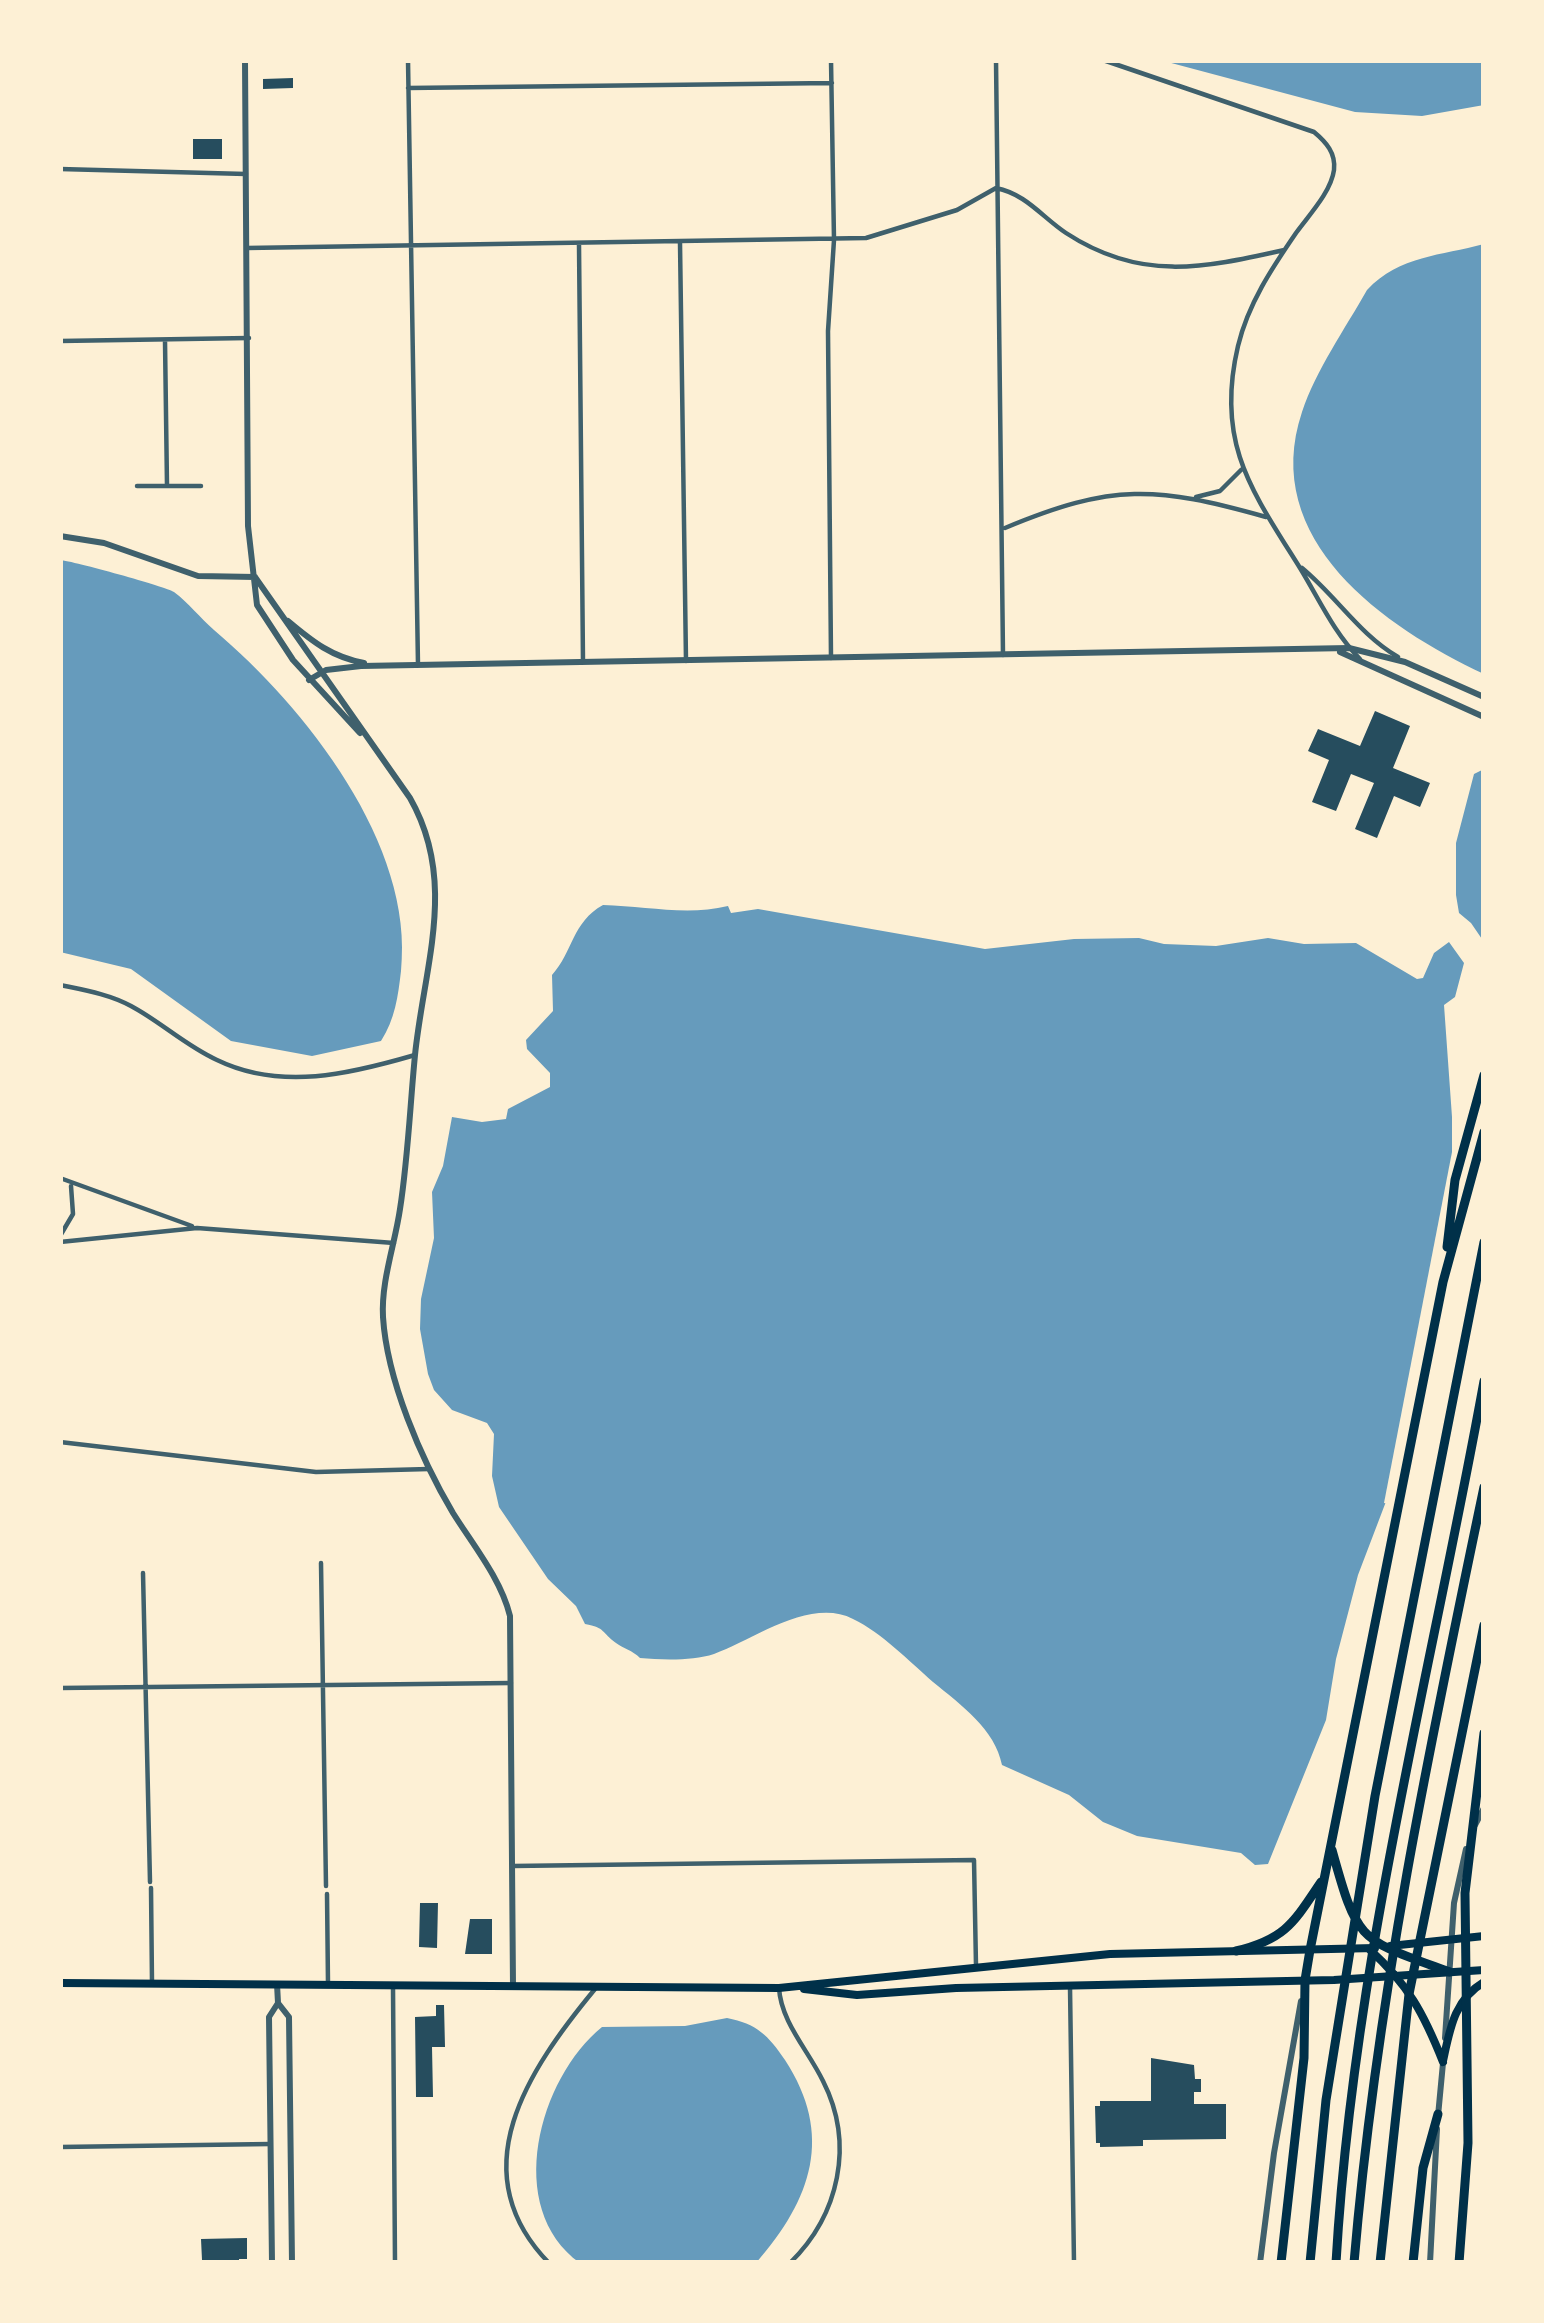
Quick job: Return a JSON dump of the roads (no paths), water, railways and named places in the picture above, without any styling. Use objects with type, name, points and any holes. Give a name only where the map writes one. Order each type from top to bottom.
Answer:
[{"type":"highway","points":[[1443,1282],[1455,1180],[1484,1076]]},
{"type":"highway","points":[[1281,2263],[1304,2058],[1310,1950],[1443,1282],[1484,1132]]},
{"type":"highway","points":[[1310,2263],[1326,2100],[1375,1796],[1484,1241]]},
{"type":"highway","points":[[1336,2263],[1350,2104],[1402,1802],[1484,1381]]},
{"type":"highway","points":[[1354,2263],[1371,2106],[1419,1805],[1484,1487]]},
{"type":"highway","points":[[1380,2263],[1409,1994],[1484,1625]]},
{"type":"highway","points":[[1459,2263],[1467,2166],[1464,1935],[1484,1733]]},
{"type":"highway","points":[[1331,1844],[1358,1928],[1381,1947],[1450,1972]]},
{"type":"highway","points":[[1236,1951],[1270,1943],[1286,1931],[1324,1877]]},
{"type":"highway","points":[[791,1988],[1110,1954],[1368,1948],[1484,1936]]},
{"type":"highway","points":[[1368,1948],[1398,1975],[1427,2021],[1443,2062]]},
{"type":"highway","points":[[60,1983],[791,1988],[857,1994],[1484,1970]]},
{"type":"highway","points":[[1443,2062],[1452,2018],[1470,1991],[1484,1982]]},
{"type":"highway","points":[[1413,2263],[1422,2174],[1438,2114]]},
{"type":"street","points":[[245,60],[248,526],[261,615],[309,680],[368,740]]},
{"type":"street","points":[[408,60],[418,665]]},
{"type":"street","points":[[831,60],[835,240],[828,331],[831,658]]},
{"type":"street","points":[[996,60],[1003,655]]},
{"type":"street","points":[[1103,60],[1314,132],[1326,142],[1335,166],[1331,181],[1250,306],[1238,348],[1233,426],[1241,470],[1266,518],[1360,659]]},
{"type":"street","points":[[408,88],[832,83]]},
{"type":"street","points":[[60,170],[247,174]]},
{"type":"street","points":[[248,248],[866,238],[957,210],[996,188],[1022,196],[1048,221],[1091,248],[1138,264],[1181,269],[1284,250]]},
{"type":"street","points":[[680,243],[686,661]]},
{"type":"street","points":[[579,244],[583,662]]},
{"type":"street","points":[[60,341],[249,338]]},
{"type":"street","points":[[165,339],[167,486]]},
{"type":"street","points":[[1195,497],[1220,490],[1241,470]]},
{"type":"street","points":[[137,486],[201,486]]},
{"type":"street","points":[[1002,529],[1082,500],[1161,492],[1266,518]]},
{"type":"street","points":[[60,536],[104,543],[198,576],[255,577]]},
{"type":"street","points":[[1298,565],[1334,596],[1358,629],[1405,662]]},
{"type":"street","points":[[255,577],[416,808],[436,868],[437,917],[415,1055],[383,1324],[428,1469],[506,1604],[513,1986]]},
{"type":"street","points":[[280,615],[316,646],[344,659],[377,666]]},
{"type":"street","points":[[309,680],[321,672],[377,666],[1349,648],[1405,662],[1484,698]]},
{"type":"street","points":[[1336,651],[1484,717]]},
{"type":"street","points":[[60,986],[126,1004],[212,1058],[250,1072],[330,1077],[415,1055]]},
{"type":"street","points":[[60,1178],[197,1228]]},
{"type":"street","points":[[60,1239],[73,1214],[70,1183]]},
{"type":"street","points":[[60,1239],[197,1228],[394,1243]]},
{"type":"street","points":[[60,1442],[316,1472],[428,1469]]},
{"type":"street","points":[[321,1563],[328,1984]]},
{"type":"street","points":[[143,1573],[152,1983]]},
{"type":"street","points":[[60,1688],[511,1683]]},
{"type":"street","points":[[1430,2263],[1451,1939],[1463,1862],[1484,1808]]},
{"type":"street","points":[[513,1866],[974,1860],[976,1966]]},
{"type":"street","points":[[1260,2263],[1305,1980]]},
{"type":"street","points":[[272,2263],[269,2018],[278,2003],[277,1984]]},
{"type":"street","points":[[393,1984],[395,2263]]},
{"type":"street","points":[[1070,1985],[1074,2263]]},
{"type":"street","points":[[549,2263],[531,2244],[514,2210],[508,2186],[508,2146],[518,2102],[530,2076],[596,1988]]},
{"type":"street","points":[[779,1988],[780,2006],[826,2084],[840,2152],[835,2194],[820,2228],[790,2263]]},
{"type":"street","points":[[278,2003],[290,2017],[292,2263]]},
{"type":"street","points":[[60,2146],[271,2144]]},
{"type":"water","points":[[1160,60],[1484,60],[1484,105],[1422,116],[1355,112]]},
{"type":"water","points":[[1484,244],[1484,674],[1407,631],[1339,573],[1314,539],[1298,500],[1293,458],[1308,396],[1367,290],[1407,263]]},
{"type":"water","points":[[60,560],[174,592],[284,698],[347,782],[390,875],[401,923],[399,990],[381,1041],[312,1056],[231,1041],[131,969],[60,952]]},
{"type":"water","points":[[1484,769],[1484,942],[1459,913],[1456,843],[1474,774]]},
{"type":"water","points":[[603,905],[682,910],[728,906],[731,913],[758,909],[985,949],[1074,939],[1139,938],[1216,946],[1268,938],[1304,944],[1356,943],[1417,979],[1423,978],[1434,953],[1449,942],[1464,963],[1455,997],[1444,1005],[1452,1117],[1452,1249],[1390,1491],[1358,1575],[1326,1720],[1268,1864],[1255,1865],[1241,1853],[1137,1836],[1103,1822],[1069,1795],[1002,1765],[992,1740],[975,1719],[885,1640],[853,1619],[819,1613],[782,1623],[706,1656],[640,1658],[600,1629],[585,1624],[576,1606],[548,1579],[499,1507],[492,1476],[494,1434],[487,1423],[452,1410],[434,1390],[420,1329],[421,1299],[434,1238],[432,1192],[443,1166],[452,1117],[482,1122],[506,1119],[508,1109],[550,1087],[550,1073],[527,1049],[526,1040],[553,1011],[552,975],[585,920]]},
{"type":"water","points":[[727,2018],[754,2027],[773,2044],[800,2088],[809,2114],[810,2166],[791,2215],[756,2263],[580,2263],[556,2239],[542,2210],[537,2178],[547,2110],[561,2078],[602,2027],[685,2026]]}]
